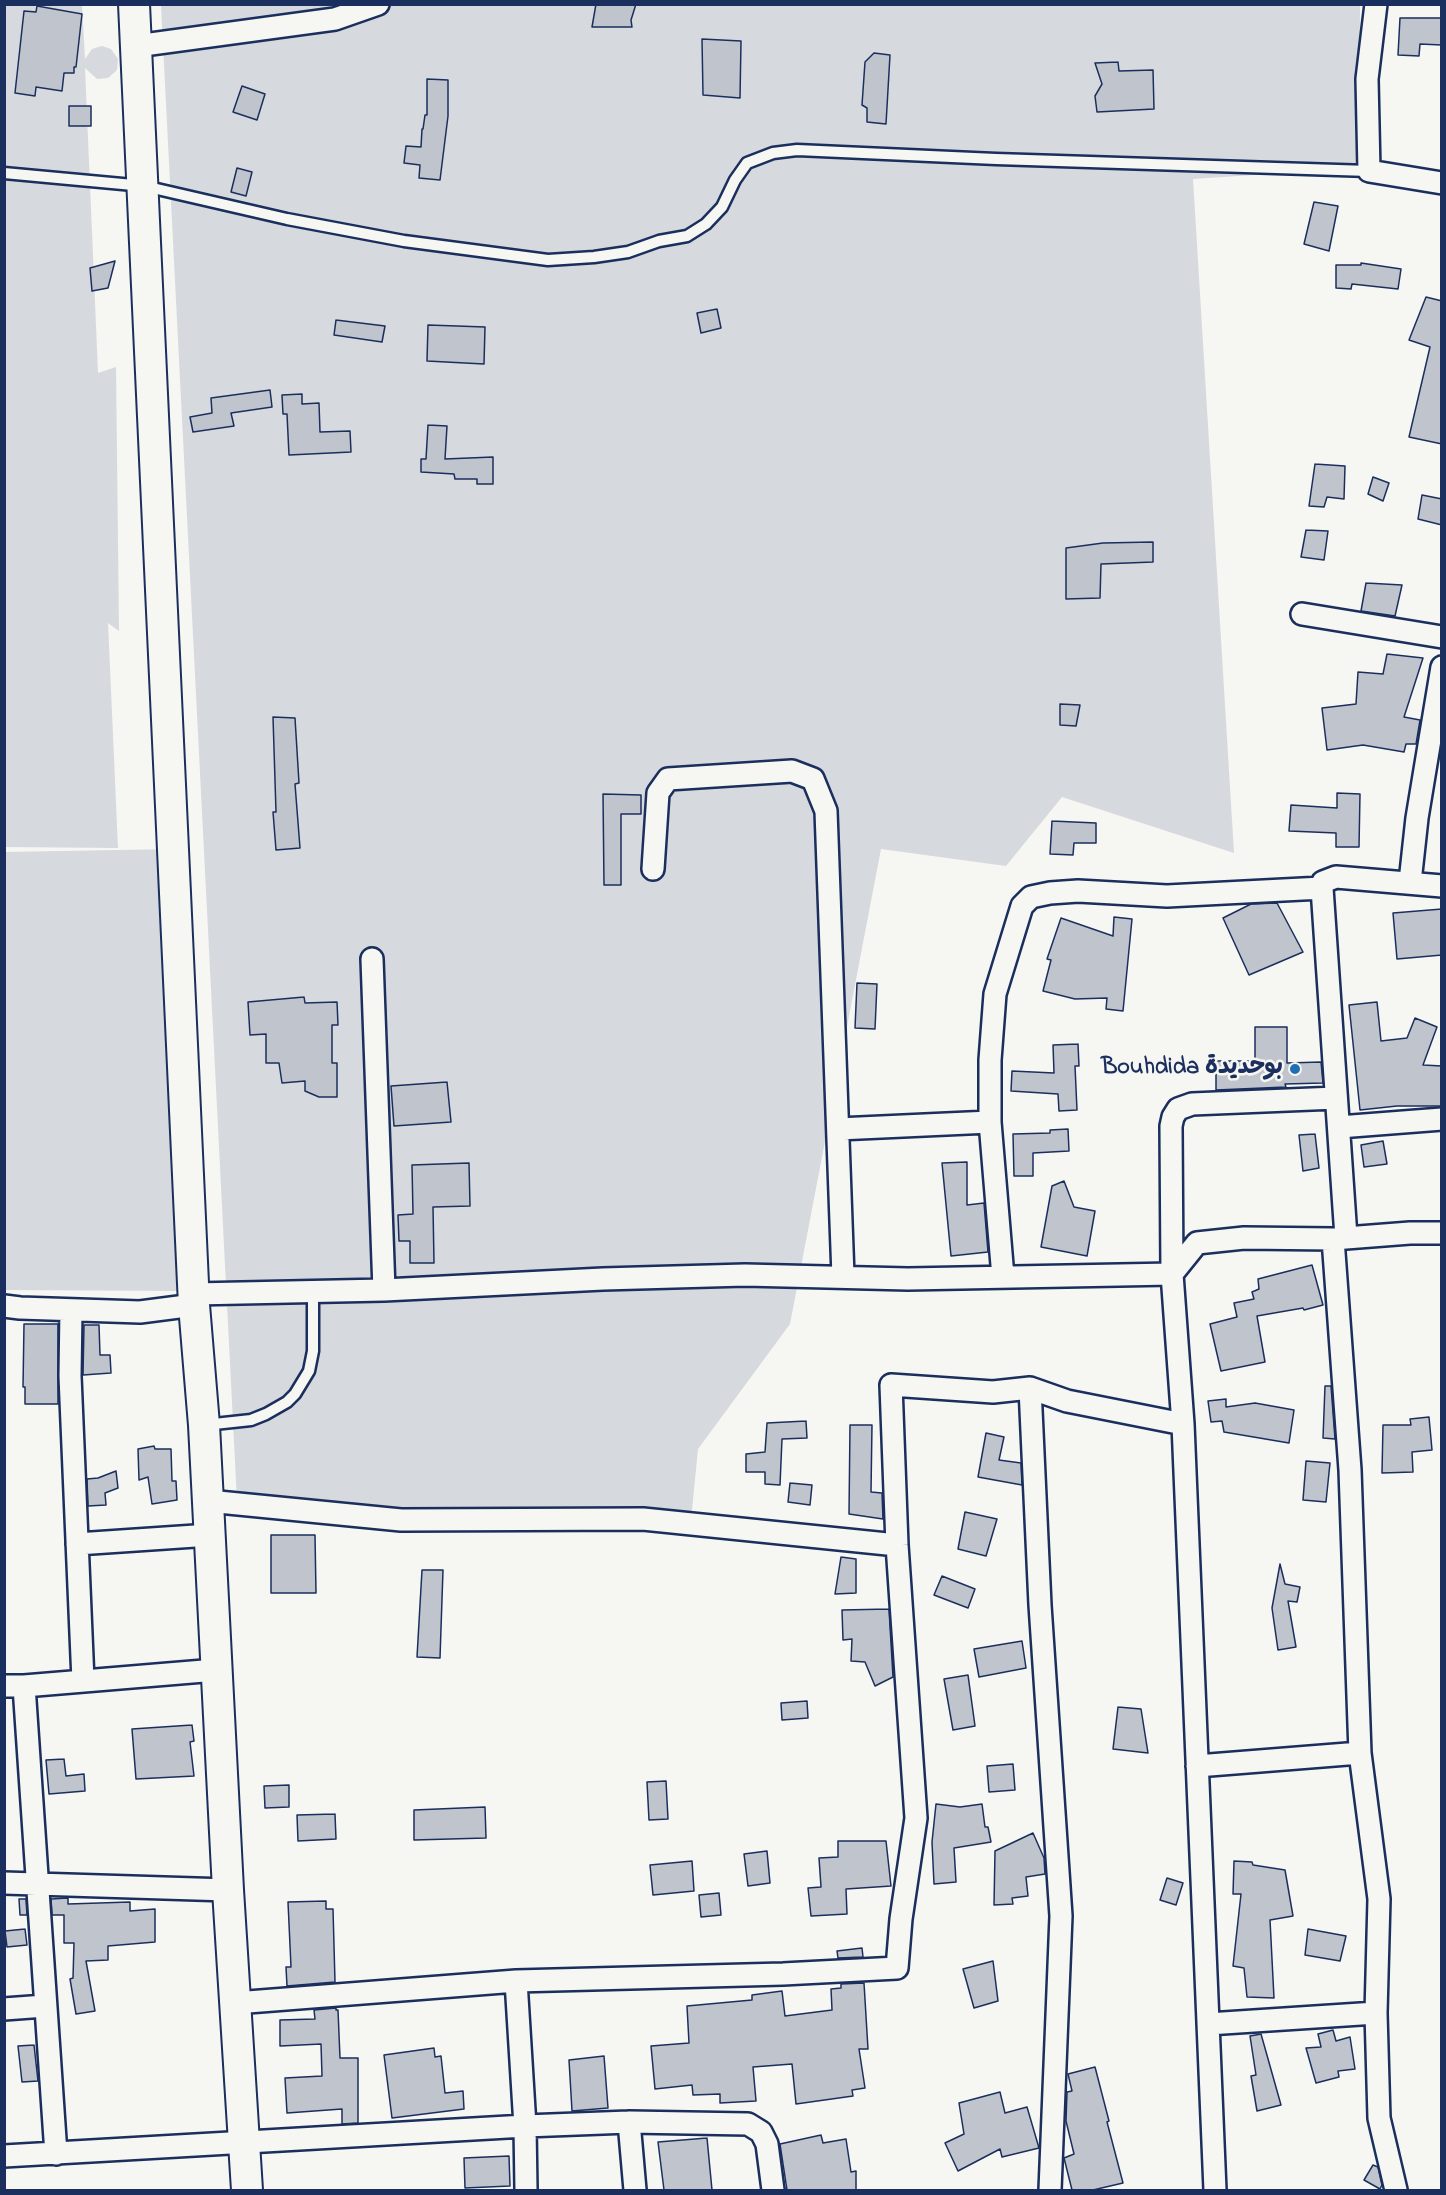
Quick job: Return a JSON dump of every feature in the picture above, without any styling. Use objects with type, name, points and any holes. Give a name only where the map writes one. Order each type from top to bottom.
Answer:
[{"type":"street","points":[[134,4],[194,1300],[204,1425],[228,1890],[247,2190]]},
{"type":"street","points":[[136,46],[335,19],[378,4]]},
{"type":"street","points":[[1376,4],[1367,79],[1369,171],[1442,183]]},
{"type":"street","points":[[1302,614],[1442,637]]},
{"type":"street","points":[[1410,882],[1417,818],[1442,667]]},
{"type":"street","points":[[653,869],[658,793],[668,779],[792,771],[813,779],[826,811],[843,1276]]},
{"type":"street","points":[[1396,2190],[1379,2118],[1376,2013],[1379,1899],[1360,1753],[1340,1238],[1339,1127],[1322,888],[1323,882],[1336,877],[1442,886]]},
{"type":"street","points":[[1003,1277],[990,1122],[990,1060],[995,994],[1022,906],[1031,897],[1050,892],[1078,891],[1167,896],[1322,888]]},
{"type":"street","points":[[372,959],[384,1290]]},
{"type":"street","points":[[1215,2190],[1183,1424],[1172,1274],[1171,1126],[1178,1109],[1192,1104],[1336,1098]]},
{"type":"street","points":[[1339,1127],[1442,1119]]},
{"type":"street","points":[[838,1129],[990,1122]]},
{"type":"street","points":[[1172,1274],[1197,1243],[1244,1238],[1340,1238],[1442,1233]]},
{"type":"street","points":[[4,1306],[140,1312],[194,1300],[313,1291],[745,1275],[908,1279],[1172,1274]]},
{"type":"street","points":[[71,1310],[70,1376],[83,1681]]},
{"type":"street","points":[[235,2003],[516,1981],[783,1974],[897,1968],[901,1919],[916,1818],[897,1545],[891,1385],[993,1392],[1030,1388],[1067,1401],[1183,1424]]},
{"type":"street","points":[[1030,1388],[1040,1605],[1061,1916],[1050,2190]]},
{"type":"street","points":[[208,1501],[401,1520],[643,1519],[897,1545]]},
{"type":"street","points":[[77,1544],[210,1535]]},
{"type":"street","points":[[56,2154],[37,1883],[14,1686],[216,1670]]},
{"type":"street","points":[[1197,1766],[1360,1753]]},
{"type":"street","points":[[4,1883],[228,1890]]},
{"type":"street","points":[[516,1981],[525,2126],[526,2190]]},
{"type":"street","points":[[4,2009],[45,2006]]},
{"type":"street","points":[[1208,2024],[1376,2013]]},
{"type":"street","points":[[629,2122],[635,2190]]},
{"type":"street","points":[[4,2156],[525,2126],[629,2122],[748,2124],[761,2132],[767,2144],[773,2190]]},
{"type":"lane","points":[[4,173],[144,186],[287,219],[404,241],[548,260],[628,252],[659,241],[687,236],[706,224],[722,207],[735,180],[747,163],[774,153],[797,150],[1369,171]]},
{"type":"lane","points":[[204,1425],[251,1420],[287,1402],[294,1394],[309,1371],[313,1351],[313,1291]]},
{"type":"shaded area","points":[[5,5],[82,5],[85,59],[92,49],[102,46],[111,49],[118,59],[117,70],[108,78],[97,79],[85,68],[98,373],[116,367],[119,631],[108,623],[118,848],[5,847]]},
{"type":"shaded area","points":[[161,5],[1360,5],[1359,168],[1193,179],[1234,853],[1062,797],[1006,866],[881,849],[790,1324],[698,1449],[690,1530],[237,1501]]},
{"type":"shaded area","points":[[176,849],[180,1291],[5,1290],[4,852]]},
{"type":"building","points":[[596,4],[636,4],[631,20],[632,27],[592,27]]},
{"type":"building","points":[[37,6],[82,14],[74,73],[64,73],[62,91],[36,87],[35,96],[15,93],[24,11],[36,12]]},
{"type":"building","points":[[1400,18],[1442,18],[1442,45],[1420,44],[1419,56],[1398,55]]},
{"type":"building","points":[[702,39],[741,41],[740,98],[703,95]]},
{"type":"building","points":[[874,53],[890,55],[886,124],[867,122],[867,108],[862,105],[865,62]]},
{"type":"building","points":[[1118,62],[1119,71],[1153,70],[1154,109],[1097,112],[1095,96],[1102,84],[1095,63]]},
{"type":"building","points":[[427,79],[448,80],[448,116],[440,180],[419,178],[420,165],[404,163],[406,146],[421,147],[422,129],[425,115],[427,115]]},
{"type":"building","points":[[242,86],[265,94],[257,120],[233,112]]},
{"type":"building","points":[[69,106],[91,106],[91,126],[69,126]]},
{"type":"building","points":[[237,168],[252,172],[246,196],[231,192]]},
{"type":"building","points":[[1314,202],[1338,206],[1329,251],[1304,244]]},
{"type":"building","points":[[115,261],[108,288],[92,291],[90,268]]},
{"type":"building","points":[[1361,263],[1401,269],[1398,289],[1352,284],[1351,289],[1336,288],[1336,265],[1361,265]]},
{"type":"building","points":[[1426,297],[1442,301],[1442,444],[1409,437],[1430,347],[1409,340]]},
{"type":"building","points":[[717,309],[721,328],[701,333],[697,313]]},
{"type":"building","points":[[336,320],[385,326],[382,342],[334,335]]},
{"type":"building","points":[[428,325],[485,327],[484,364],[427,361]]},
{"type":"building","points":[[270,390],[272,407],[231,413],[234,426],[193,432],[190,417],[212,413],[211,398]]},
{"type":"building","points":[[302,394],[302,404],[319,403],[320,432],[350,431],[351,452],[289,455],[287,414],[283,414],[282,395]]},
{"type":"building","points":[[428,425],[447,426],[445,459],[493,457],[493,484],[477,484],[477,479],[455,479],[454,474],[421,472],[421,459],[426,459]]},
{"type":"building","points":[[1315,464],[1345,466],[1344,499],[1327,497],[1324,507],[1309,506]]},
{"type":"building","points":[[1373,477],[1389,483],[1383,501],[1368,494]]},
{"type":"building","points":[[1422,495],[1442,499],[1442,525],[1418,519]]},
{"type":"building","points":[[1306,530],[1328,531],[1324,560],[1301,557]]},
{"type":"building","points":[[1153,542],[1153,562],[1101,564],[1100,598],[1066,599],[1066,548],[1103,543]]},
{"type":"building","points":[[1366,583],[1402,585],[1395,616],[1361,611]]},
{"type":"building","points":[[1387,654],[1423,658],[1404,717],[1420,720],[1416,744],[1406,744],[1404,752],[1363,745],[1327,750],[1322,708],[1356,704],[1358,672],[1383,674]]},
{"type":"building","points":[[1060,704],[1080,705],[1076,726],[1060,725]]},
{"type":"building","points":[[273,717],[295,718],[299,783],[295,784],[300,848],[276,850],[273,812],[276,812]]},
{"type":"building","points":[[1337,793],[1360,794],[1359,847],[1336,847],[1336,833],[1289,831],[1291,805],[1337,808]]},
{"type":"building","points":[[603,794],[641,795],[641,814],[621,814],[621,885],[604,885]]},
{"type":"building","points":[[1052,821],[1096,823],[1096,843],[1074,843],[1073,855],[1050,854]]},
{"type":"building","points":[[1277,903],[1303,952],[1249,975],[1223,918],[1251,904]]},
{"type":"building","points":[[1442,909],[1442,955],[1397,959],[1393,913]]},
{"type":"building","points":[[1114,917],[1132,919],[1123,1011],[1106,1009],[1107,998],[1075,999],[1043,991],[1051,960],[1047,959],[1061,918],[1113,936]]},
{"type":"building","points":[[857,983],[877,984],[875,1029],[855,1028]]},
{"type":"building","points":[[304,997],[305,1003],[337,1002],[338,1025],[332,1025],[332,1063],[337,1063],[337,1097],[319,1097],[305,1091],[305,1081],[282,1083],[279,1063],[266,1063],[266,1034],[250,1035],[248,1002]]},
{"type":"building","points":[[1377,1002],[1381,1041],[1407,1038],[1415,1018],[1437,1027],[1423,1065],[1442,1066],[1442,1106],[1397,1106],[1360,1110],[1349,1005]]},
{"type":"building","points":[[1255,1027],[1287,1027],[1287,1063],[1321,1062],[1323,1083],[1216,1090],[1216,1061],[1255,1061]]},
{"type":"building","points":[[1078,1044],[1079,1066],[1075,1066],[1077,1110],[1059,1111],[1058,1094],[1011,1091],[1012,1071],[1054,1073],[1053,1045]]},
{"type":"building","points":[[447,1082],[451,1122],[394,1126],[391,1086]]},
{"type":"building","points":[[1068,1129],[1069,1151],[1033,1153],[1033,1176],[1014,1176],[1013,1134],[1050,1133],[1050,1130]]},
{"type":"building","points":[[1315,1134],[1319,1168],[1303,1171],[1299,1135]]},
{"type":"building","points":[[1383,1141],[1387,1164],[1364,1167],[1361,1145]]},
{"type":"building","points":[[967,1162],[967,1205],[984,1203],[988,1252],[951,1256],[942,1163]]},
{"type":"building","points":[[469,1163],[470,1206],[433,1207],[434,1263],[410,1263],[410,1241],[399,1241],[398,1215],[413,1214],[412,1165]]},
{"type":"building","points":[[1064,1181],[1074,1207],[1095,1211],[1087,1256],[1041,1247],[1052,1186]]},
{"type":"building","points":[[1312,1265],[1323,1305],[1304,1310],[1303,1308],[1257,1316],[1265,1362],[1221,1371],[1210,1324],[1237,1317],[1234,1303],[1254,1299],[1252,1292],[1259,1289],[1258,1279]]},
{"type":"building","points":[[24,1324],[58,1324],[58,1404],[25,1404]]},
{"type":"building","points":[[84,1325],[99,1325],[100,1355],[110,1355],[111,1373],[83,1375]]},
{"type":"building","points":[[1325,1386],[1331,1386],[1335,1439],[1323,1438]]},
{"type":"building","points":[[1226,1399],[1226,1407],[1255,1403],[1294,1410],[1289,1443],[1224,1432],[1222,1421],[1211,1422],[1208,1401]]},
{"type":"building","points":[[1429,1417],[1432,1450],[1412,1452],[1413,1472],[1382,1473],[1383,1425],[1411,1425],[1410,1419]]},
{"type":"building","points":[[806,1421],[807,1438],[782,1439],[780,1485],[765,1484],[765,1472],[746,1472],[746,1454],[765,1452],[767,1423]]},
{"type":"building","points":[[850,1425],[872,1425],[871,1492],[882,1493],[883,1519],[849,1514]]},
{"type":"building","points":[[986,1433],[1004,1437],[999,1460],[1021,1463],[1022,1485],[978,1477]]},
{"type":"building","points":[[154,1446],[155,1449],[171,1449],[172,1481],[176,1481],[177,1500],[152,1504],[148,1477],[139,1480],[138,1449]]},
{"type":"building","points":[[1306,1461],[1330,1463],[1326,1502],[1303,1500]]},
{"type":"building","points":[[116,1471],[118,1488],[105,1493],[106,1505],[88,1506],[87,1479],[98,1478]]},
{"type":"building","points":[[790,1483],[812,1485],[810,1505],[788,1502]]},
{"type":"building","points":[[965,1512],[997,1519],[986,1556],[958,1549]]},
{"type":"building","points":[[271,1535],[315,1535],[316,1593],[271,1593]]},
{"type":"building","points":[[841,1557],[856,1559],[856,1593],[835,1594]]},
{"type":"building","points":[[1280,1564],[1285,1584],[1300,1587],[1297,1602],[1288,1601],[1296,1647],[1278,1650],[1272,1608]]},
{"type":"building","points":[[422,1570],[443,1570],[440,1658],[417,1657]]},
{"type":"building","points":[[942,1576],[975,1589],[968,1608],[934,1595]]},
{"type":"building","points":[[889,1609],[893,1677],[875,1686],[865,1662],[851,1661],[852,1639],[843,1640],[842,1610]]},
{"type":"building","points":[[1022,1641],[1026,1668],[979,1677],[974,1649]]},
{"type":"building","points":[[968,1675],[975,1726],[953,1730],[944,1679]]},
{"type":"building","points":[[807,1701],[808,1718],[782,1720],[781,1703]]},
{"type":"building","points":[[1118,1707],[1141,1709],[1148,1753],[1113,1749]]},
{"type":"building","points":[[192,1725],[194,1741],[190,1742],[194,1776],[136,1779],[132,1729]]},
{"type":"building","points":[[64,1759],[66,1776],[84,1774],[85,1791],[49,1794],[46,1760]]},
{"type":"building","points":[[1013,1764],[1015,1790],[989,1792],[987,1766]]},
{"type":"building","points":[[666,1781],[668,1819],[649,1820],[647,1782]]},
{"type":"building","points":[[289,1785],[289,1807],[265,1808],[264,1786]]},
{"type":"building","points":[[936,1804],[960,1807],[982,1804],[985,1827],[988,1827],[991,1842],[954,1848],[956,1882],[934,1884],[932,1842]]},
{"type":"building","points":[[485,1807],[486,1838],[414,1840],[414,1810]]},
{"type":"building","points":[[335,1814],[336,1839],[298,1841],[297,1815]]},
{"type":"building","points":[[1033,1833],[1044,1858],[1045,1874],[1026,1877],[1028,1896],[1012,1898],[1013,1904],[994,1905],[995,1851]]},
{"type":"building","points":[[838,1841],[886,1841],[891,1886],[846,1889],[847,1914],[811,1916],[808,1888],[821,1887],[819,1858],[838,1857]]},
{"type":"building","points":[[767,1851],[770,1883],[748,1886],[744,1854]]},
{"type":"building","points":[[692,1861],[694,1891],[653,1895],[650,1865]]},
{"type":"building","points":[[1234,1861],[1252,1862],[1253,1865],[1285,1870],[1293,1916],[1270,1920],[1274,1998],[1247,1997],[1244,1968],[1233,1966],[1241,1894],[1233,1894]]},
{"type":"building","points":[[1167,1878],[1183,1883],[1176,1905],[1160,1900]]},
{"type":"building","points":[[719,1893],[721,1915],[701,1917],[699,1895]]},
{"type":"building","points":[[68,1898],[68,1904],[130,1902],[130,1911],[155,1909],[155,1942],[108,1946],[108,1960],[86,1961],[95,2011],[76,2014],[70,1979],[73,1978],[74,1943],[64,1943],[64,1915],[52,1915],[51,1899]]},
{"type":"building","points":[[19,1899],[26,1899],[27,1915],[20,1915]]},
{"type":"building","points":[[326,1901],[326,1909],[333,1909],[335,1982],[287,1986],[286,1967],[291,1967],[288,1902]]},
{"type":"building","points":[[25,1929],[27,1945],[7,1947],[5,1931]]},
{"type":"building","points":[[1308,1929],[1346,1936],[1340,1961],[1305,1955]]},
{"type":"building","points":[[862,1948],[863,1957],[838,1958],[837,1951]]},
{"type":"building","points":[[993,1961],[998,2001],[974,2008],[963,1969]]},
{"type":"building","points":[[864,1983],[868,2049],[859,2049],[865,2088],[852,2090],[853,2096],[796,2104],[792,2064],[753,2067],[756,2101],[720,2103],[720,2094],[693,2095],[692,2085],[655,2089],[651,2046],[689,2043],[687,2006],[752,2000],[752,1995],[782,1991],[785,2016],[832,2010],[831,1989],[841,1988],[841,1984]]},
{"type":"building","points":[[336,2008],[338,2010],[340,2058],[358,2058],[358,2123],[342,2124],[342,2109],[287,2113],[285,2078],[322,2076],[321,2044],[280,2046],[280,2020],[315,2019],[314,2010]]},
{"type":"building","points":[[1333,2030],[1336,2041],[1350,2037],[1355,2069],[1338,2071],[1339,2077],[1316,2083],[1306,2048],[1321,2047],[1318,2034]]},
{"type":"building","points":[[1261,2034],[1281,2105],[1257,2111],[1251,2076],[1256,2075],[1250,2036]]},
{"type":"building","points":[[34,2045],[38,2081],[22,2082],[18,2046]]},
{"type":"building","points":[[434,2048],[435,2057],[441,2056],[445,2093],[463,2091],[464,2109],[392,2118],[384,2055]]},
{"type":"building","points":[[604,2056],[608,2108],[572,2111],[569,2060]]},
{"type":"building","points":[[1095,2067],[1123,2183],[1093,2190],[1072,2190],[1064,2158],[1074,2154],[1066,2121],[1067,2092],[1072,2091],[1068,2074]]},
{"type":"building","points":[[1000,2092],[1005,2113],[1027,2107],[1039,2148],[1002,2157],[1000,2149],[958,2171],[945,2143],[964,2134],[959,2103]]},
{"type":"building","points":[[821,2135],[823,2143],[846,2139],[851,2172],[856,2171],[856,2190],[787,2190],[780,2144]]},
{"type":"building","points":[[707,2138],[712,2190],[664,2190],[658,2142]]},
{"type":"building","points":[[509,2156],[510,2186],[465,2188],[464,2158]]},
{"type":"building","points":[[1373,2165],[1378,2167],[1382,2185],[1380,2189],[1364,2180]]},
{"type":"place","name":"Bouhdida بوحديدة","points":[[1295,1069]]}]
